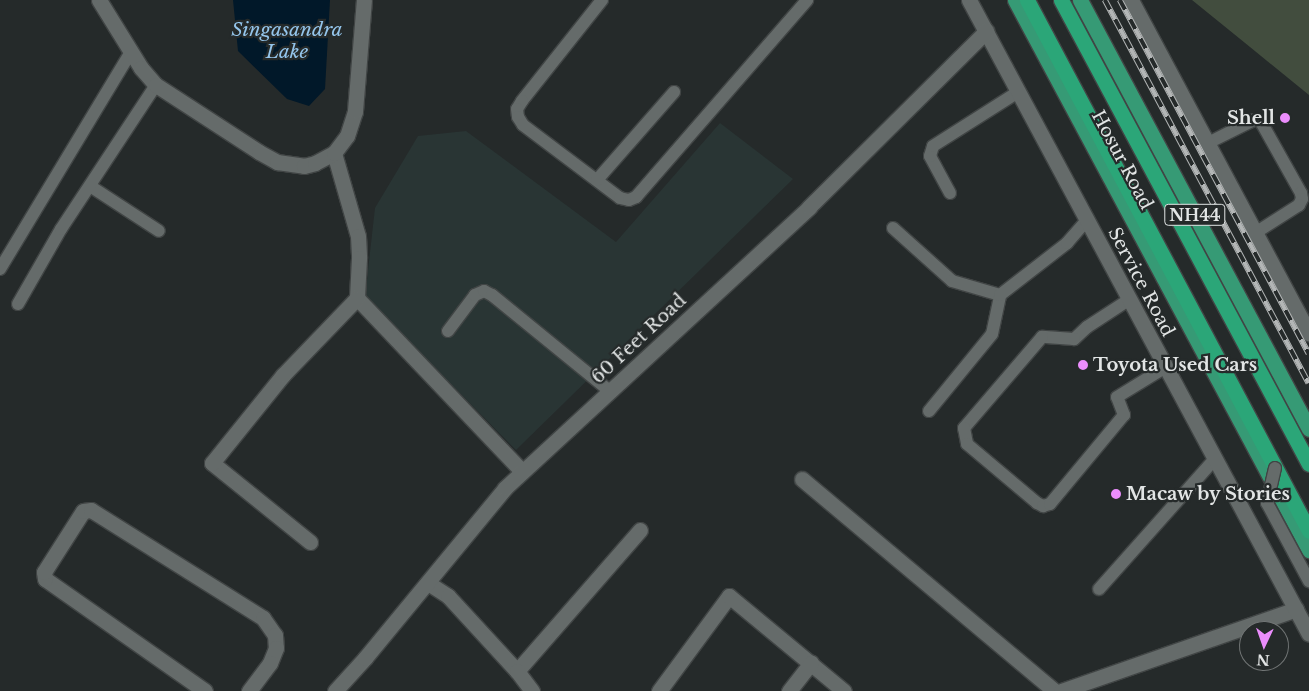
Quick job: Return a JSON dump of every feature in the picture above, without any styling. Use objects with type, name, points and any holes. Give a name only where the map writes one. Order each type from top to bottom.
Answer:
[{"type":"highway","name":"Hosur Road","points":[[1016,0],[1309,550]]},
{"type":"highway","points":[[1027,0],[1309,530]]},
{"type":"highway","points":[[1062,0],[1309,464]]},
{"type":"highway","name":"NH44","points":[[1080,0],[1309,429]]},
{"type":"street","points":[[99,0],[131,52],[156,85],[186,107],[277,162],[304,166],[315,163],[334,153],[347,136],[355,111],[364,0]]},
{"type":"street","name":"Service Road","points":[[970,0],[1309,634]]},
{"type":"street","points":[[1131,0],[1309,333]]},
{"type":"street","name":"60 Feet Road","points":[[335,691],[428,583],[505,488],[611,392],[809,206],[986,31]]},
{"type":"street","points":[[310,542],[212,463],[283,375],[357,298],[358,236],[334,153]]},
{"type":"street","points":[[357,298],[522,471]]},
{"type":"street","points":[[802,479],[1055,691]]},
{"type":"street","points":[[205,691],[46,579],[44,572],[83,511],[91,510],[263,618],[275,635],[276,648],[270,663],[249,691]]},
{"type":"street","points":[[516,672],[640,530]]},
{"type":"street","points":[[428,583],[448,596],[532,691]]},
{"type":"street","points":[[659,691],[730,596],[844,691]]},
{"type":"street","points":[[1061,691],[1296,609]]},
{"type":"street","points":[[790,691],[811,664]]},
{"type":"lane","points":[[602,0],[517,109],[518,117],[523,125],[620,198],[629,200],[636,197],[807,0]]},
{"type":"lane","points":[[0,269],[131,52]]},
{"type":"lane","points":[[18,304],[61,229],[156,85]]},
{"type":"lane","points":[[597,180],[674,92]]},
{"type":"lane","points":[[950,193],[930,156],[933,146],[1018,92]]},
{"type":"lane","points":[[1208,143],[1254,120],[1260,120],[1296,184],[1302,199],[1299,205],[1256,233]]},
{"type":"lane","points":[[90,186],[159,231]]},
{"type":"lane","points":[[929,411],[992,334],[1000,295],[1068,243],[1087,220]]},
{"type":"lane","points":[[893,228],[952,281],[1000,295]]},
{"type":"lane","points":[[448,331],[475,295],[484,291],[492,295],[611,392]]},
{"type":"lane","points":[[1130,299],[1087,327],[1074,339],[1042,337],[964,428],[967,444],[1037,503],[1044,506],[1050,504],[1124,415],[1117,397],[1166,367]]},
{"type":"lane","points":[[1298,443],[1309,456]]},
{"type":"lane","points":[[1098,589],[1215,459]]},
{"type":"lane","points":[[1275,468],[1267,503],[1309,581]]},
{"type":"shaded area","points":[[720,123],[793,179],[516,450],[365,297],[375,208],[418,136],[466,131],[616,242]]},
{"type":"green space","points":[[1192,0],[1309,0],[1309,95],[1250,47]]},
{"type":"water","name":"Singasandra Lake","points":[[233,0],[330,0],[325,89],[309,106],[287,99],[238,51]]},
{"type":"railway","points":[[1105,0],[1309,383]]},
{"type":"railway","points":[[1120,0],[1309,354]]},
{"type":"place","name":"Shell","points":[[1285,118]]},
{"type":"place","name":"Toyota Used Cars","points":[[1083,365]]},
{"type":"place","name":"Macaw by Stories","points":[[1116,494]]}]
